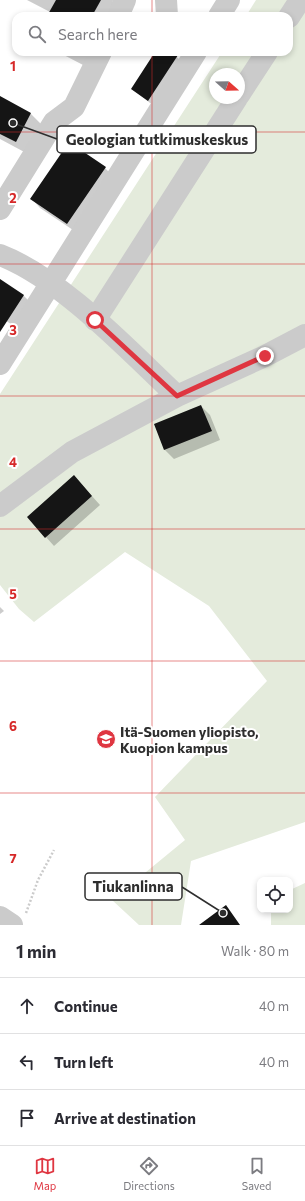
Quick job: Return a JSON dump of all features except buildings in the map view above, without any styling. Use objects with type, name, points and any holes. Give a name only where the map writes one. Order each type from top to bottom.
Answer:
[{"type":"street","points":[[120,12],[125,0]]},
{"type":"street","points":[[166,0],[167,12]]},
{"type":"street","points":[[222,12],[229,0]]},
{"type":"street","points":[[292,12],[300,0]]},
{"type":"street","points":[[0,209],[54,122],[74,107],[99,56]]},
{"type":"street","points":[[0,364],[52,284],[194,56]]},
{"type":"street","points":[[245,86],[264,56]]},
{"type":"street","points":[[95,320],[233,104]]},
{"type":"street","points":[[0,255],[10,259],[52,284],[95,320],[177,396]]},
{"type":"street","points":[[0,506],[72,452],[177,396],[265,356],[305,335]]},
{"type":"street","points":[[0,918],[18,921]]},
{"type":"path","points":[[18,921],[54,850]]},
{"type":"green space","points":[[256,0],[305,0],[305,822],[191,861],[181,925],[139,925],[112,900],[185,840],[155,797],[267,681],[209,606],[125,552],[34,622],[19,609],[0,585],[0,394],[209,72],[209,104],[245,104],[245,68],[212,68],[219,56],[293,56],[293,12],[248,12]]},
{"type":"green space","points":[[305,883],[305,925],[271,925],[271,913],[293,913],[293,889]]},
{"type":"place","name":"Geologian tutkimuskeskus","points":[[13,123]]},
{"type":"place","name":"Itä-Suomen yliopisto, Kuopion kampus","points":[[106,739]]},
{"type":"place","name":"Tiukanlinna","points":[[223,913]]},
{"type":"route","points":[[95,320],[177,396],[265,356]]}]
